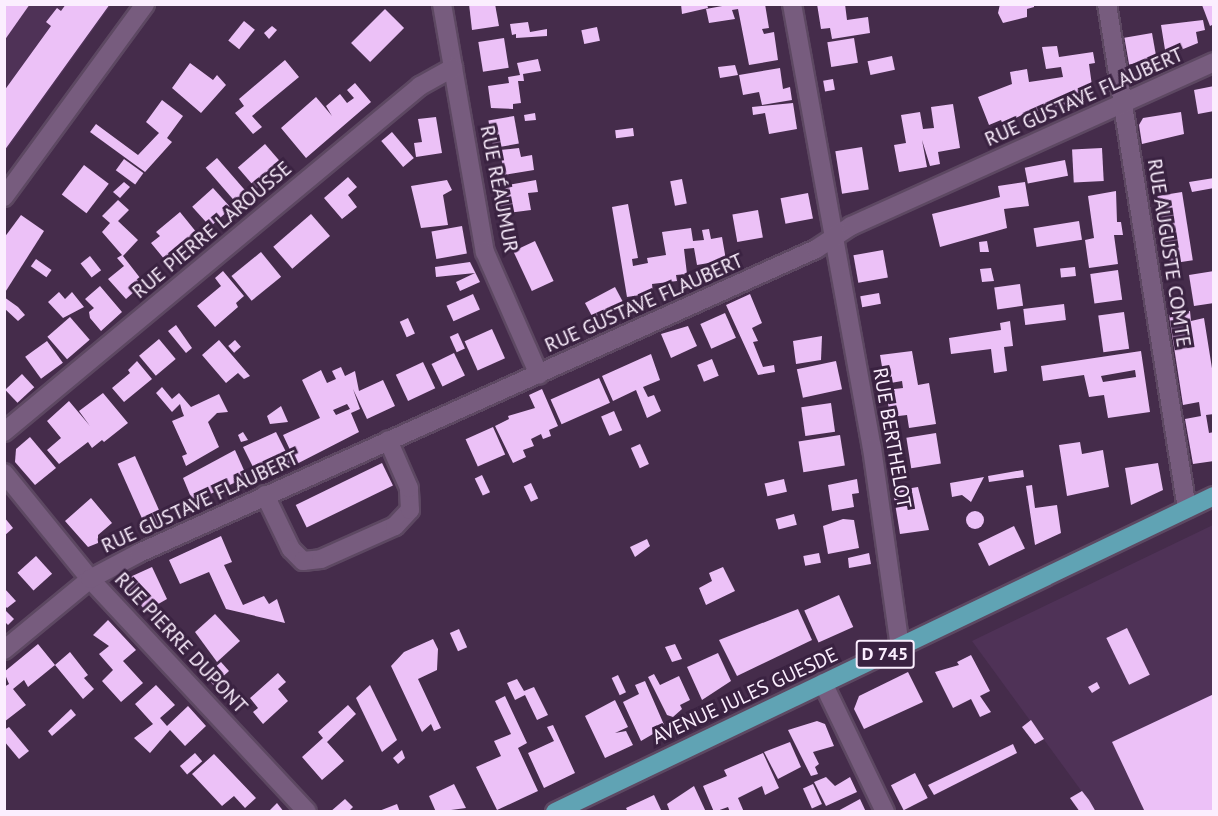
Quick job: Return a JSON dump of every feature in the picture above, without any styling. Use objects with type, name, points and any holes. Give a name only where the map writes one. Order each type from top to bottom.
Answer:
[{"type":"main road","name":"AVENUE JULES GUESDE","points":[[555,812],[1214,496]]},
{"type":"street","points":[[4,197],[145,4]]},
{"type":"street","name":"RUE RÉAUMUR","points":[[442,4],[485,252],[539,375]]},
{"type":"street","name":"RUE BERTHELOT","points":[[792,4],[832,238],[872,448],[900,647]]},
{"type":"street","name":"RUE AUGUSTE COMTE","points":[[1107,4],[1186,509]]},
{"type":"street","name":"RUE GUSTAVE FLAUBERT","points":[[4,650],[90,579],[265,495],[539,375],[1214,62]]},
{"type":"street","name":"RUE PIERRE LAROUSSE","points":[[4,432],[420,86],[453,68]]},
{"type":"street","points":[[265,495],[291,549],[303,561],[332,554],[394,526],[410,510],[409,488],[387,440]]},
{"type":"street","name":"RUE PIERRE DUPONT","points":[[4,473],[90,579],[307,812]]},
{"type":"street","points":[[824,683],[885,812]]},
{"type":"shaded area","points":[[5,5],[111,5],[5,152]]},
{"type":"shaded area","points":[[1213,525],[1213,811],[1096,811],[972,641]]},
{"type":"building","points":[[4,4],[30,4],[4,41]]},
{"type":"building","points":[[66,4],[110,4],[4,151],[4,91],[51,26],[46,22],[57,8],[61,11]]},
{"type":"building","points":[[469,4],[495,4],[499,26],[472,30]]},
{"type":"building","points":[[681,4],[707,4],[708,8],[682,14]]},
{"type":"building","points":[[733,4],[765,4],[769,28],[762,29],[764,34],[774,32],[778,60],[749,65],[738,9],[732,10],[735,19],[709,23],[706,9]]},
{"type":"building","points":[[817,4],[845,4],[847,20],[868,17],[870,33],[832,39],[830,28],[821,29]]},
{"type":"building","points":[[1000,4],[1034,4],[1034,7],[1027,9],[1027,17],[1003,23],[998,13]]},
{"type":"building","points":[[1202,5],[1214,5],[1214,24],[1210,26]]},
{"type":"building","points":[[385,9],[404,28],[370,62],[351,43]]},
{"type":"building","points":[[1203,20],[1205,30],[1196,32],[1198,43],[1166,56],[1161,25]]},
{"type":"building","points":[[244,21],[255,30],[239,49],[228,40]]},
{"type":"building","points":[[528,22],[530,32],[547,29],[547,36],[516,38],[516,34],[512,35],[510,24]]},
{"type":"building","points":[[272,26],[277,30],[269,39],[264,33]]},
{"type":"building","points":[[597,27],[600,41],[584,44],[581,30]]},
{"type":"building","points":[[1152,33],[1157,60],[1129,64],[1124,38]]},
{"type":"building","points":[[504,38],[509,68],[483,72],[478,42]]},
{"type":"building","points":[[854,38],[858,63],[831,67],[827,42]]},
{"type":"building","points":[[1057,46],[1059,57],[1093,52],[1095,63],[1089,64],[1093,93],[1066,97],[1067,104],[1034,112],[1033,109],[1003,125],[1001,120],[989,125],[978,97],[1012,84],[1010,72],[1027,69],[1029,82],[1063,77],[1061,67],[1046,69],[1042,47]]},
{"type":"building","points":[[892,56],[895,70],[870,75],[868,61]]},
{"type":"building","points":[[538,59],[541,71],[523,74],[524,81],[518,81],[521,103],[513,104],[513,109],[491,108],[488,86],[509,83],[508,77],[520,75],[517,63]]},
{"type":"building","points":[[285,60],[299,77],[252,116],[262,127],[253,134],[235,113],[244,106],[239,99]]},
{"type":"building","points":[[190,63],[213,80],[217,75],[226,85],[201,113],[172,88]]},
{"type":"building","points":[[735,65],[738,75],[720,78],[718,67]]},
{"type":"building","points":[[780,68],[783,89],[790,87],[792,100],[762,105],[759,92],[743,95],[739,75]]},
{"type":"building","points":[[833,79],[835,90],[825,92],[823,81]]},
{"type":"building","points":[[355,83],[371,102],[306,158],[281,128],[316,97],[332,116],[326,106],[340,94],[347,103],[354,98],[347,90]]},
{"type":"building","points":[[1214,86],[1214,111],[1198,114],[1194,90]]},
{"type":"building","points":[[162,100],[183,116],[167,138],[172,142],[145,172],[90,132],[96,124],[138,155],[159,133],[146,122]]},
{"type":"building","points":[[793,103],[797,129],[769,134],[765,113],[753,115],[752,107]]},
{"type":"building","points":[[953,104],[960,148],[938,152],[940,164],[930,166],[922,140],[927,167],[899,172],[894,145],[906,143],[901,115],[920,112],[923,129],[934,128],[931,107]]},
{"type":"building","points":[[1181,112],[1184,134],[1142,144],[1139,125],[1143,118]]},
{"type":"building","points":[[535,113],[536,120],[525,121],[524,115]]},
{"type":"building","points":[[514,116],[519,144],[493,148],[488,121]]},
{"type":"building","points":[[436,117],[442,153],[416,157],[414,143],[422,142],[418,119]]},
{"type":"building","points":[[633,128],[634,136],[616,138],[615,130]]},
{"type":"building","points":[[392,132],[414,158],[403,167],[381,141]]},
{"type":"building","points":[[265,144],[283,165],[256,189],[238,168]]},
{"type":"building","points":[[862,147],[869,189],[842,194],[835,151]]},
{"type":"building","points":[[519,148],[521,157],[532,155],[534,170],[504,175],[500,150]]},
{"type":"building","points":[[1102,148],[1104,181],[1074,183],[1072,150]]},
{"type":"building","points":[[217,158],[248,194],[237,204],[206,168]]},
{"type":"building","points":[[124,159],[143,173],[135,184],[116,170]]},
{"type":"building","points":[[1065,160],[1068,176],[1028,184],[1025,168]]},
{"type":"building","points":[[84,165],[109,184],[86,213],[62,195]]},
{"type":"building","points":[[348,177],[357,187],[348,195],[357,207],[342,219],[324,198]]},
{"type":"building","points":[[1214,178],[1214,188],[1192,192],[1189,182]]},
{"type":"building","points":[[682,179],[687,204],[675,206],[670,181]]},
{"type":"building","points":[[447,180],[452,190],[443,195],[448,225],[421,228],[411,186]]},
{"type":"building","points":[[536,180],[538,192],[528,193],[531,210],[501,214],[496,187]]},
{"type":"building","points":[[124,182],[130,187],[120,198],[113,192]]},
{"type":"building","points":[[1025,182],[1029,206],[1004,209],[1007,228],[940,247],[932,214],[1000,197],[998,186]]},
{"type":"building","points":[[213,188],[231,208],[210,227],[192,207]]},
{"type":"building","points":[[1116,191],[1117,222],[1121,222],[1123,235],[1114,235],[1118,264],[1089,268],[1085,240],[1094,238],[1088,196]]},
{"type":"building","points":[[1182,192],[1193,260],[1168,264],[1157,196]]},
{"type":"building","points":[[808,193],[813,219],[785,224],[781,198]]},
{"type":"building","points":[[118,200],[129,210],[118,221],[138,240],[123,256],[144,283],[126,299],[108,279],[124,266],[117,258],[122,255],[102,232],[110,223],[102,216]]},
{"type":"building","points":[[628,204],[638,258],[632,259],[633,266],[648,263],[647,258],[666,255],[662,232],[691,228],[693,241],[704,240],[702,230],[709,229],[711,239],[722,237],[726,260],[697,265],[694,248],[684,249],[687,274],[676,275],[677,281],[652,284],[653,293],[627,297],[612,207]]},
{"type":"building","points":[[758,210],[763,238],[737,242],[732,215]]},
{"type":"building","points":[[180,212],[197,233],[165,260],[151,243],[160,236],[156,232]]},
{"type":"building","points":[[311,214],[330,236],[292,269],[273,247]]},
{"type":"building","points":[[21,215],[44,231],[4,294],[4,238]]},
{"type":"building","points":[[1079,221],[1082,240],[1037,247],[1034,228]]},
{"type":"building","points":[[462,226],[467,254],[436,259],[431,231]]},
{"type":"building","points":[[535,241],[554,281],[532,291],[513,251]]},
{"type":"building","points":[[987,241],[989,252],[980,252],[979,242]]},
{"type":"building","points":[[883,250],[888,278],[858,283],[853,255]]},
{"type":"building","points":[[261,252],[281,277],[252,301],[231,276]]},
{"type":"building","points":[[90,256],[101,270],[92,278],[81,263]]},
{"type":"building","points":[[36,259],[52,270],[46,277],[31,266]]},
{"type":"building","points":[[470,262],[480,282],[460,291],[456,282],[475,273],[436,277],[435,267]]},
{"type":"building","points":[[1075,267],[1076,276],[1061,278],[1060,269]]},
{"type":"building","points":[[991,268],[994,281],[982,282],[980,269]]},
{"type":"building","points":[[1118,270],[1122,300],[1094,304],[1090,274]]},
{"type":"building","points":[[223,271],[244,296],[236,303],[238,307],[215,327],[197,306],[221,286],[215,278]]},
{"type":"building","points":[[1214,271],[1214,303],[1194,306],[1189,275]]},
{"type":"building","points":[[1020,284],[1023,306],[997,309],[994,288]]},
{"type":"building","points":[[100,286],[122,312],[101,331],[90,318],[89,312],[94,308],[85,299]]},
{"type":"building","points":[[615,287],[623,302],[593,318],[585,303]]},
{"type":"building","points":[[59,292],[65,299],[72,292],[84,307],[63,318],[48,302]]},
{"type":"building","points":[[879,293],[881,304],[862,307],[860,296]]},
{"type":"building","points":[[473,294],[480,310],[453,321],[447,306]]},
{"type":"building","points":[[750,294],[762,323],[752,328],[758,341],[753,342],[763,367],[774,365],[775,372],[758,375],[726,305]]},
{"type":"building","points":[[4,297],[25,315],[18,321],[4,308]]},
{"type":"building","points":[[1064,304],[1066,320],[1025,325],[1023,309]]},
{"type":"building","points":[[1190,311],[1191,321],[1204,318],[1214,381],[1214,414],[1206,415],[1209,433],[1214,432],[1214,461],[1193,464],[1185,419],[1201,416],[1199,402],[1183,405],[1169,315]]},
{"type":"building","points":[[1124,312],[1129,349],[1103,352],[1098,316]]},
{"type":"building","points":[[725,313],[736,338],[711,349],[700,324]]},
{"type":"building","points":[[70,317],[90,340],[67,359],[47,337]]},
{"type":"building","points":[[408,318],[415,334],[407,337],[400,322]]},
{"type":"building","points":[[1010,321],[1013,346],[1004,347],[1007,371],[994,373],[991,349],[951,354],[949,338],[1001,330],[1000,323]]},
{"type":"building","points":[[176,325],[192,348],[186,353],[168,331]]},
{"type":"building","points":[[688,326],[697,346],[671,358],[661,334]]},
{"type":"building","points":[[492,329],[505,358],[478,370],[465,341]]},
{"type":"building","points":[[458,333],[465,349],[457,352],[450,337]]},
{"type":"building","points":[[822,336],[821,360],[796,364],[793,341]]},
{"type":"building","points":[[159,339],[176,359],[156,376],[139,356]]},
{"type":"building","points":[[219,340],[250,376],[244,379],[238,373],[226,383],[202,355]]},
{"type":"building","points":[[235,340],[241,347],[234,353],[228,346]]},
{"type":"building","points":[[47,341],[63,363],[41,379],[25,357]]},
{"type":"building","points":[[912,351],[918,385],[929,383],[936,424],[909,428],[907,415],[890,417],[886,390],[903,388],[902,381],[885,384],[880,355]]},
{"type":"building","points":[[1141,351],[1150,412],[1108,418],[1104,395],[1089,397],[1084,375],[1043,381],[1041,366]],"holes":[[[1135,370],[1136,377],[1103,382],[1101,376]]]},
{"type":"building","points":[[454,353],[465,375],[442,386],[432,364]]},
{"type":"building","points":[[651,354],[660,380],[643,387],[648,397],[654,395],[661,411],[647,418],[636,390],[613,401],[602,376]]},
{"type":"building","points":[[712,359],[719,376],[704,382],[697,365]]},
{"type":"building","points":[[137,361],[152,379],[124,402],[112,388],[130,373],[128,370]]},
{"type":"building","points":[[836,361],[842,389],[803,398],[797,369]]},
{"type":"building","points":[[423,362],[435,388],[408,401],[396,375]]},
{"type":"building","points":[[341,367],[345,376],[355,371],[359,391],[383,380],[395,406],[367,419],[353,389],[360,409],[351,413],[359,432],[283,471],[277,460],[255,471],[243,447],[276,432],[288,456],[292,454],[283,435],[320,418],[302,380],[321,370],[327,383],[336,379],[332,371]],"holes":[[[347,404],[350,409],[336,415],[333,410]]]},
{"type":"building","points":[[22,374],[34,387],[17,403],[5,390]]},
{"type":"building","points":[[599,378],[610,403],[562,424],[551,400]]},
{"type":"building","points":[[162,387],[172,399],[179,393],[191,407],[219,394],[228,412],[217,413],[208,422],[219,447],[186,466],[182,456],[187,454],[172,421],[184,416],[180,404],[172,412],[156,393]]},
{"type":"building","points":[[542,389],[558,426],[549,430],[551,436],[543,439],[541,434],[531,439],[534,446],[523,450],[526,457],[513,463],[495,426],[509,419],[508,416],[535,408],[529,395]]},
{"type":"building","points":[[103,393],[128,423],[104,442],[102,440],[92,448],[88,442],[59,464],[47,450],[61,438],[47,421],[69,401],[90,426],[79,411]]},
{"type":"building","points":[[831,403],[835,432],[805,436],[801,407]]},
{"type":"building","points":[[281,406],[288,422],[270,424],[267,416]]},
{"type":"building","points":[[614,411],[622,430],[609,436],[601,416]]},
{"type":"building","points":[[493,427],[505,454],[478,467],[466,439]]},
{"type":"building","points":[[243,432],[248,440],[241,442],[238,435]]},
{"type":"building","points":[[936,433],[941,464],[911,468],[906,438]]},
{"type":"building","points":[[840,435],[845,466],[803,472],[799,442]]},
{"type":"building","points":[[30,437],[56,468],[35,485],[15,462],[16,449]]},
{"type":"building","points":[[1080,442],[1082,454],[1103,450],[1109,487],[1067,496],[1059,445]]},
{"type":"building","points":[[640,444],[649,464],[640,468],[631,448]]},
{"type":"building","points":[[235,450],[247,477],[193,502],[183,478]]},
{"type":"building","points":[[135,456],[165,524],[148,531],[118,464]]},
{"type":"building","points":[[382,463],[393,485],[307,528],[296,505]]},
{"type":"building","points":[[1158,463],[1163,490],[1131,505],[1125,468]]},
{"type":"building","points":[[1023,470],[1024,477],[989,482],[988,476]]},
{"type":"building","points":[[482,475],[490,492],[483,496],[475,478]]},
{"type":"building","points":[[984,477],[971,502],[962,495],[952,497],[950,483]]},
{"type":"building","points":[[784,479],[787,492],[767,496],[765,483]]},
{"type":"building","points":[[857,479],[859,493],[852,494],[854,507],[832,511],[828,485]]},
{"type":"building","points":[[531,483],[538,498],[531,502],[524,486]]},
{"type":"building","points":[[1032,485],[1035,508],[1057,505],[1061,533],[1035,545],[1026,486]]},
{"type":"building","points":[[918,487],[929,530],[900,534],[893,491]]},
{"type":"building","points":[[91,498],[112,523],[98,535],[98,543],[88,547],[65,521]]},
{"type":"building","points":[[975,511],[981,514],[984,520],[981,526],[975,529],[969,526],[966,520],[969,514]]},
{"type":"building","points":[[794,514],[797,525],[778,530],[776,519]]},
{"type":"building","points":[[4,517],[13,528],[4,536]]},
{"type":"building","points":[[843,519],[854,520],[859,548],[828,554],[823,526]]},
{"type":"building","points":[[1014,526],[1025,548],[989,566],[978,544]]},
{"type":"building","points":[[221,536],[232,562],[224,565],[243,605],[264,596],[269,604],[277,599],[285,623],[226,609],[209,572],[180,584],[169,560]]},
{"type":"building","points":[[647,539],[650,546],[635,557],[630,547]]},
{"type":"building","points":[[819,553],[821,563],[805,566],[803,556]]},
{"type":"building","points":[[869,553],[871,564],[849,568],[848,558]]},
{"type":"building","points":[[36,556],[52,574],[33,591],[17,573]]},
{"type":"building","points":[[152,567],[167,599],[146,611],[127,590],[130,577]]},
{"type":"building","points":[[723,567],[735,591],[706,605],[699,588],[712,581],[709,573]]},
{"type":"building","points":[[4,588],[16,601],[7,608],[4,605]]},
{"type":"building","points":[[839,595],[853,627],[819,642],[804,610]]},
{"type":"building","points":[[4,609],[14,619],[8,625],[4,621]]},
{"type":"building","points":[[798,609],[812,640],[737,676],[719,640]]},
{"type":"building","points":[[215,614],[240,641],[217,662],[195,632]]},
{"type":"building","points":[[108,620],[136,650],[123,661],[143,683],[121,702],[102,681],[113,670],[99,654],[109,646],[93,635]]},
{"type":"building","points":[[1127,628],[1150,675],[1129,685],[1106,638]]},
{"type":"building","points":[[459,629],[467,647],[458,651],[450,633]]},
{"type":"building","points":[[433,639],[438,649],[437,670],[418,679],[441,728],[434,731],[431,724],[422,732],[391,666],[404,652]]},
{"type":"building","points":[[38,644],[55,665],[28,687],[24,680],[13,689],[26,705],[4,722],[4,687],[9,684],[4,672]]},
{"type":"building","points":[[675,644],[682,659],[672,662],[665,647]]},
{"type":"building","points":[[70,652],[88,675],[84,678],[94,689],[83,699],[55,665]]},
{"type":"building","points":[[718,653],[731,681],[702,700],[687,667]]},
{"type":"building","points":[[971,655],[990,691],[980,696],[991,712],[980,717],[971,699],[953,708],[935,672],[959,665],[957,662]]},
{"type":"building","points":[[221,662],[229,671],[213,685],[205,676]]},
{"type":"building","points":[[908,672],[923,702],[864,729],[854,709],[859,696]]},
{"type":"building","points":[[278,673],[286,682],[278,689],[288,701],[263,724],[253,712],[258,708],[250,698]]},
{"type":"building","points":[[654,674],[660,685],[679,676],[690,700],[680,705],[682,709],[673,717],[667,715],[648,677]]},
{"type":"building","points":[[618,675],[626,692],[620,695],[612,678]]},
{"type":"building","points":[[517,679],[524,691],[534,687],[548,715],[537,720],[525,695],[515,700],[507,683]]},
{"type":"building","points":[[645,681],[665,727],[641,741],[623,702],[639,694],[635,685]]},
{"type":"building","points":[[1097,682],[1100,688],[1092,693],[1088,687]]},
{"type":"building","points":[[156,685],[175,705],[160,718],[167,726],[188,706],[206,726],[185,746],[170,730],[150,753],[134,738],[153,724],[135,704]]},
{"type":"building","points":[[370,685],[397,740],[382,752],[356,698]]},
{"type":"building","points":[[1214,694],[1214,812],[1145,812],[1112,742]]},
{"type":"building","points":[[505,696],[527,743],[518,748],[538,791],[497,810],[476,767],[501,756],[494,741],[511,734],[495,701]]},
{"type":"building","points":[[615,700],[628,727],[615,733],[626,731],[633,745],[605,758],[585,716]]},
{"type":"building","points":[[348,705],[356,714],[327,742],[344,761],[322,780],[302,757],[323,738],[318,732]]},
{"type":"building","points":[[71,709],[76,715],[52,736],[48,731]]},
{"type":"building","points":[[1031,720],[1044,739],[1035,744],[1022,727]]},
{"type":"building","points":[[817,721],[825,724],[834,746],[813,752],[819,764],[815,767],[818,774],[811,776],[788,730]]},
{"type":"building","points":[[553,725],[575,773],[544,788],[528,753],[554,741],[547,727]]},
{"type":"building","points":[[9,727],[29,751],[19,759],[4,741],[4,730]]},
{"type":"building","points":[[790,742],[801,767],[778,779],[764,752]]},
{"type":"building","points":[[1013,744],[1017,753],[934,795],[928,785]]},
{"type":"building","points":[[402,750],[405,758],[398,764],[393,758]]},
{"type":"building","points":[[195,753],[202,761],[187,774],[180,766]]},
{"type":"building","points":[[763,753],[779,788],[765,795],[762,786],[738,798],[744,812],[730,812],[728,807],[714,812],[703,786],[727,776],[724,770]]},
{"type":"building","points":[[214,754],[256,798],[245,808],[234,796],[222,806],[192,774]]},
{"type":"building","points":[[915,773],[928,798],[904,810],[891,785]]},
{"type":"building","points":[[826,777],[835,786],[850,777],[857,792],[826,806],[814,782]]},
{"type":"building","points":[[454,784],[466,808],[436,812],[429,796]]},
{"type":"building","points":[[813,784],[822,804],[812,809],[803,788]]},
{"type":"building","points":[[694,786],[706,812],[670,812],[667,804]]},
{"type":"building","points":[[1082,791],[1096,812],[1080,812],[1070,798]]},
{"type":"building","points":[[654,795],[662,812],[628,812],[626,808]]},
{"type":"building","points":[[345,799],[353,807],[348,812],[330,812]]},
{"type":"building","points":[[860,799],[866,812],[836,812]]},
{"type":"building","points":[[277,803],[284,812],[268,812]]},
{"type":"building","points":[[397,804],[400,812],[379,812],[379,811]]}]
